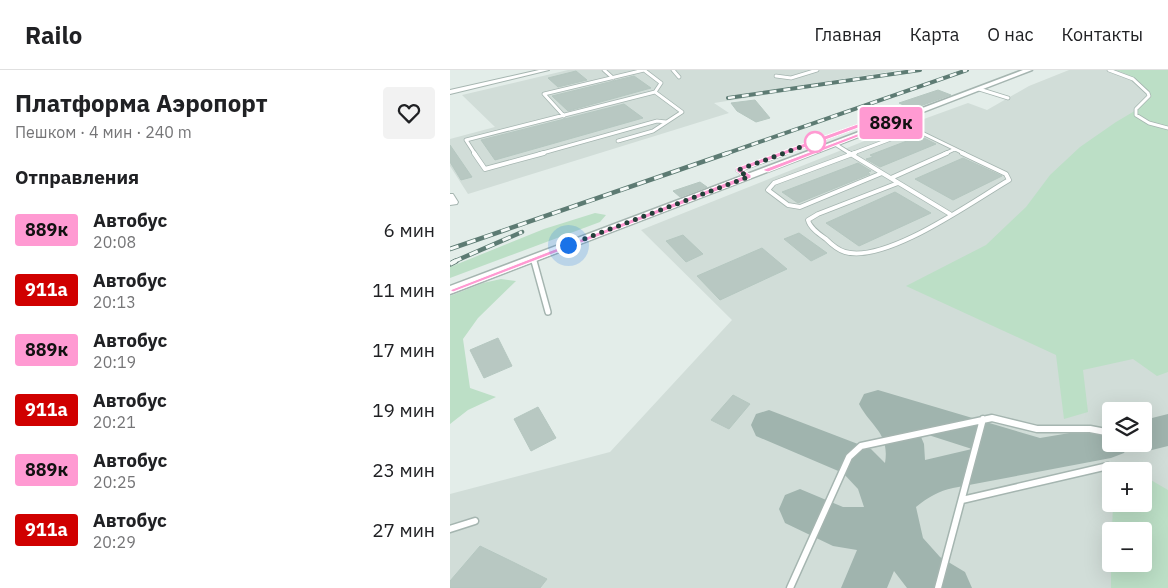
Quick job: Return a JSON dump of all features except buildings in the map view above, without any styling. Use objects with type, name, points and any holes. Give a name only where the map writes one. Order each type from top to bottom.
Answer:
[{"type":"street","points":[[450,92],[546,70]]},
{"type":"street","points":[[450,290],[1029,70]]},
{"type":"lane","points":[[604,70],[613,78]]},
{"type":"lane","points":[[564,116],[544,94],[644,70],[661,83],[655,92],[564,116],[466,140],[485,169],[657,121],[666,122]]},
{"type":"lane","points":[[673,70],[679,77]]},
{"type":"lane","points":[[796,70],[804,74]]},
{"type":"lane","points":[[776,76],[791,78],[817,70]]},
{"type":"lane","points":[[1109,70],[1129,76],[1148,93],[1149,96],[1136,109],[1136,115],[1149,123],[1168,128]]},
{"type":"lane","points":[[979,89],[1008,98]]},
{"type":"lane","points":[[618,141],[653,131],[682,112],[655,92]]},
{"type":"lane","points":[[748,177],[738,170],[890,114],[911,115]]},
{"type":"lane","points":[[882,173],[800,207],[788,205],[769,192],[774,183],[912,131],[920,132],[1006,174],[1009,180],[950,214],[933,227],[910,238],[862,253],[851,253],[840,249],[809,225],[808,220],[818,214],[898,182]]},
{"type":"lane","points":[[835,144],[950,214]]},
{"type":"lane","points":[[891,178],[956,149]]},
{"type":"lane","points":[[532,259],[548,312]]},
{"type":"lane","points":[[790,588],[848,457],[861,446],[984,419],[999,418],[1037,429],[1090,429],[1102,431]]},
{"type":"lane","points":[[938,588],[984,419]]},
{"type":"lane","points":[[962,500],[1102,467]]},
{"type":"lane","points":[[450,529],[475,521]]},
{"type":"shaded area","points":[[568,70],[894,71],[829,81],[831,85],[714,103],[729,113],[468,194],[450,166],[450,139],[495,127],[462,95]]},
{"type":"shaded area","points":[[1069,70],[1168,70],[1168,588],[450,588],[450,494],[610,452],[732,320],[641,230],[877,136],[968,103],[987,110],[1029,86]]},
{"type":"green space","points":[[1116,70],[1168,70],[1168,372],[1157,376],[1133,359],[1083,370],[1088,412],[1064,419],[1056,355],[906,286],[986,245],[1026,207],[1050,175],[1080,147],[1138,109],[1151,97],[1136,80]]},
{"type":"green space","points":[[595,213],[606,215],[600,222],[450,278],[450,267],[544,229]]},
{"type":"green space","points":[[501,279],[516,281],[478,318],[463,339],[470,388],[496,397],[468,410],[450,424],[450,296],[483,283]]},
{"type":"green space","points":[[1152,481],[1168,490],[1168,588],[1111,588],[1111,572],[1152,572],[1152,522],[1112,522],[1113,512],[1152,512]]},
{"type":"taxiway","points":[[877,404],[891,417],[900,431],[905,444],[904,472],[888,518],[886,519]]},
{"type":"taxiway","points":[[878,404],[1033,452]]},
{"type":"taxiway","points":[[769,425],[857,461],[872,476],[881,492],[886,519]]},
{"type":"taxiway","points":[[1152,434],[1168,430]]},
{"type":"taxiway","points":[[949,588],[924,573],[915,564],[902,542],[898,529],[895,500],[901,494],[921,480],[945,472],[1102,444]]},
{"type":"taxiway","points":[[800,509],[843,528],[863,528],[886,519]]},
{"type":"taxiway","points":[[864,588],[878,553],[886,519]]},
{"type":"railway","points":[[728,98],[920,70]]},
{"type":"railway","points":[[725,154],[967,70]]},
{"type":"railway","points":[[450,249],[728,153]]},
{"type":"railway","points":[[453,262],[522,232]]},
{"type":"railway","points":[[450,264],[456,261]]},
{"type":"bus line","name":"889к","points":[[450,290],[748,177],[738,170],[890,114],[911,115],[766,170]]},
{"type":"route","points":[[568,245],[748,177],[738,170],[817,141],[815,142]]}]
